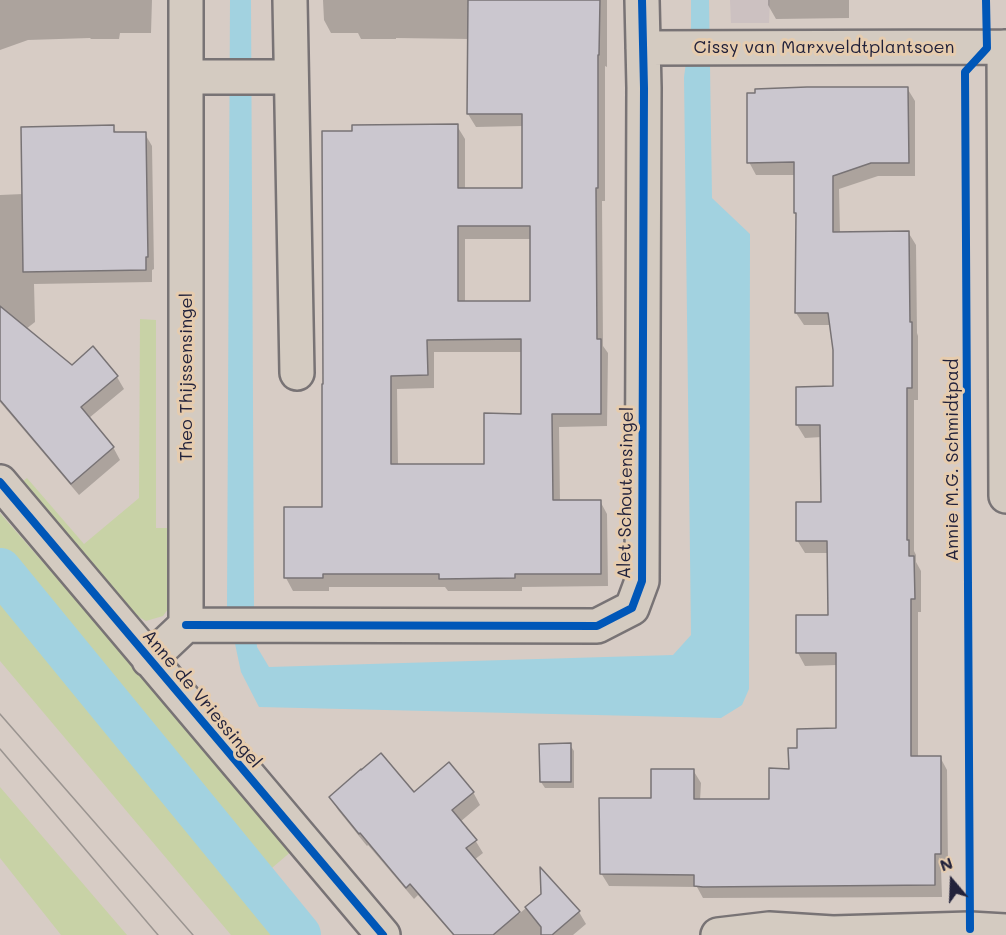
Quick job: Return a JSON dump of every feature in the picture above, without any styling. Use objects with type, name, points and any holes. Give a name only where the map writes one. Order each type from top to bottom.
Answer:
[{"type":"street","name":"Theo Thijssensingel","points":[[186,0],[186,625]]},
{"type":"street","points":[[290,0],[297,373]]},
{"type":"street","name":"Alet Schoutensingel","points":[[186,625],[597,626],[632,608],[642,580],[642,0]]},
{"type":"street","points":[[1005,47],[1006,496]]},
{"type":"street","name":"Cissy van Marxveldtplantsoen","points":[[643,48],[1005,47]]},
{"type":"street","points":[[186,77],[291,77]]},
{"type":"street","name":"Anne de Vriessingel","points":[[0,482],[383,935]]},
{"type":"street","points":[[149,660],[186,625]]},
{"type":"street","points":[[718,935],[769,929],[832,934],[970,929],[1006,931]]},
{"type":"shaded area","points":[[730,0],[770,0],[769,23],[731,23]]},
{"type":"green space","points":[[140,319],[156,320],[156,528],[170,528],[171,605],[163,616],[146,621],[132,613],[22,482],[27,478],[84,544],[139,498]]},
{"type":"green space","points":[[0,513],[293,850],[266,873],[319,935],[231,935],[0,661]]},
{"type":"green space","points":[[0,787],[127,935],[61,935],[0,858]]},
{"type":"water","points":[[230,0],[251,0],[254,608],[257,647],[269,667],[673,655],[691,635],[684,77],[691,27],[691,0],[709,0],[712,198],[750,234],[749,689],[742,705],[721,718],[259,707],[241,672],[227,606]]},
{"type":"building","points":[[468,0],[600,0],[598,188],[596,188],[597,339],[601,339],[601,414],[552,414],[553,500],[601,500],[601,574],[515,574],[515,578],[439,579],[439,574],[323,574],[323,578],[284,578],[284,507],[322,507],[322,131],[352,131],[352,125],[458,124],[458,188],[522,188],[522,114],[467,114]],"holes":[[[458,226],[530,226],[530,301],[458,301]],[[521,339],[521,414],[484,413],[484,464],[391,464],[391,376],[428,375],[427,340]]]},
{"type":"building","points":[[908,87],[909,163],[871,163],[833,176],[833,232],[909,231],[912,388],[907,388],[907,540],[909,540],[909,556],[914,556],[915,599],[911,599],[911,756],[941,756],[941,854],[935,854],[935,885],[703,887],[694,886],[694,875],[600,874],[599,798],[651,798],[651,769],[694,769],[694,799],[769,799],[769,768],[789,769],[788,748],[797,748],[797,729],[836,728],[836,653],[796,653],[796,615],[828,615],[827,541],[796,541],[796,502],[821,502],[820,425],[796,425],[796,387],[833,386],[833,350],[828,313],[795,313],[794,162],[747,163],[747,93],[755,93],[755,89]]},
{"type":"building","points":[[114,125],[114,132],[146,132],[148,257],[146,257],[146,270],[23,272],[21,127]]},
{"type":"building","points":[[0,306],[72,365],[93,346],[118,376],[81,407],[114,447],[71,484],[0,400]]},
{"type":"building","points":[[571,743],[571,782],[540,782],[539,744]]},
{"type":"building","points":[[381,753],[414,792],[449,762],[474,792],[452,810],[477,840],[466,848],[520,912],[493,935],[454,935],[410,884],[406,888],[329,797]]},
{"type":"building","points":[[540,867],[580,911],[552,935],[541,935],[541,927],[525,907],[541,894]]},
{"type":"waterway","points":[[0,570],[299,935]]},
{"type":"tram line","points":[[0,714],[193,935]]},
{"type":"tram line","points":[[0,749],[158,935]]},
{"type":"cycle path","points":[[186,625],[597,626],[632,608],[642,581],[644,88],[642,0]]},
{"type":"cycle path","name":"Annie M.G. Schmidtpad","points":[[970,929],[965,72],[987,48],[986,0]]},
{"type":"cycle path","points":[[0,482],[383,935]]}]
